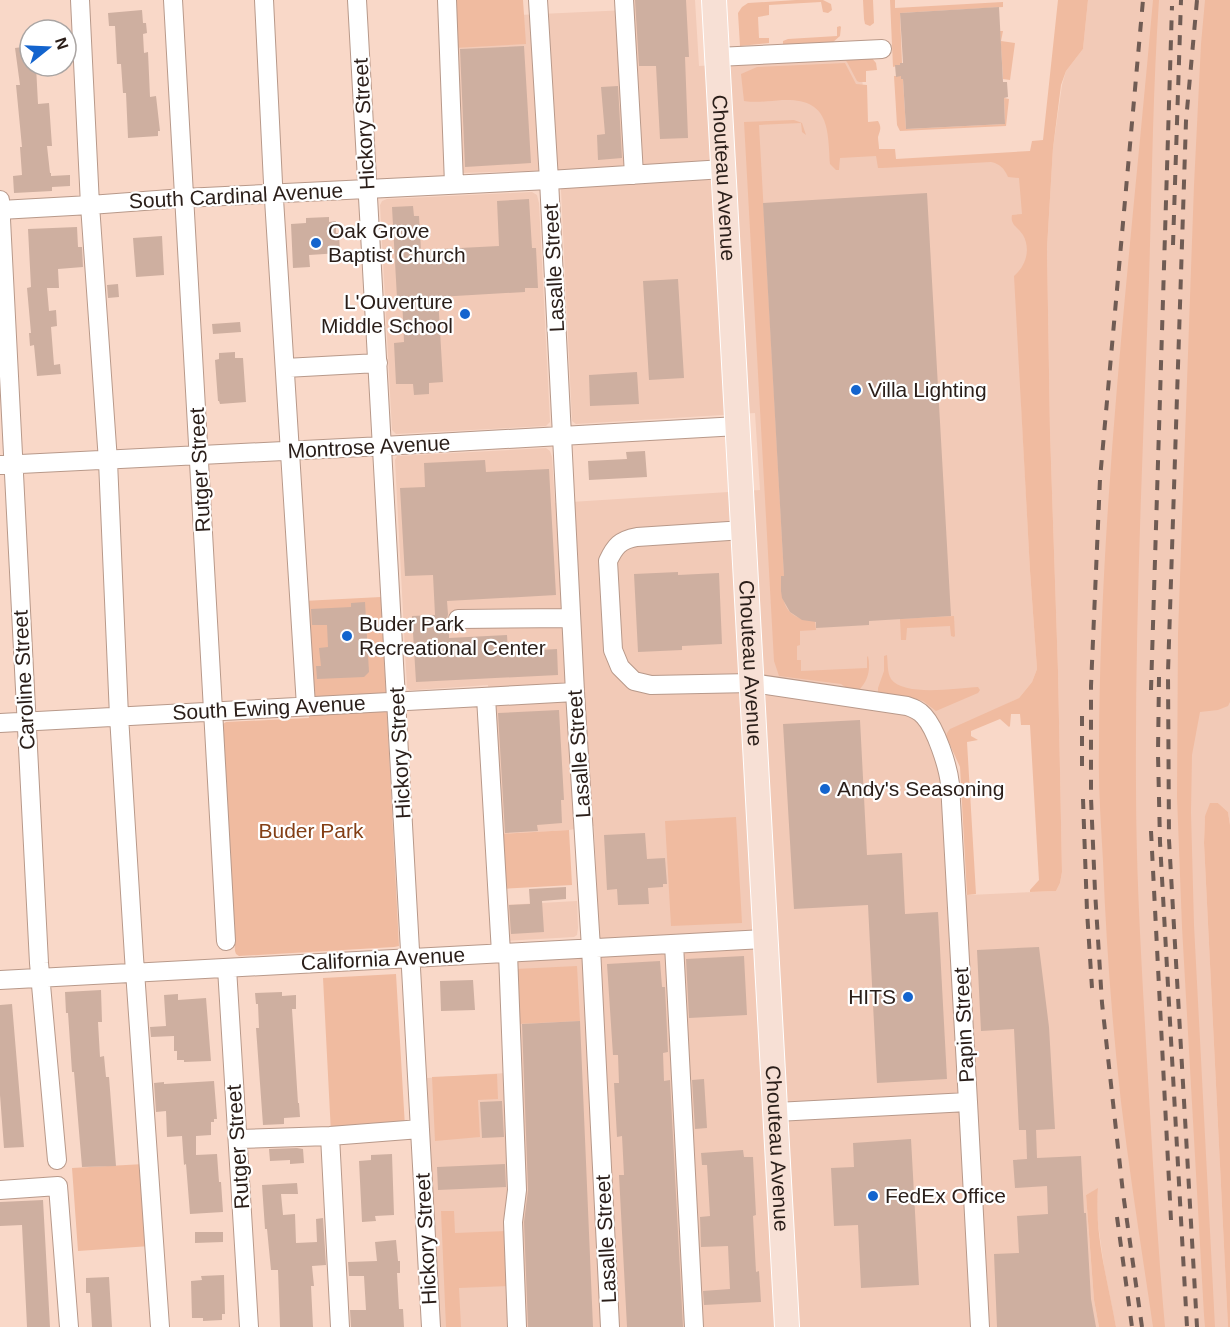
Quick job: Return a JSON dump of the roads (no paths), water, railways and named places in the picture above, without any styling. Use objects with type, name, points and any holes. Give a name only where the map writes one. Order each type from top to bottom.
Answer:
[{"type":"main road","name":"Chouteau Avenue","points":[[714,0],[787,1327]]},
{"type":"street","points":[[80,0],[90,205],[108,460],[119,716],[160,1327]]},
{"type":"street","name":"Rutger Street","points":[[173,0],[226,941]]},
{"type":"street","points":[[264,0],[306,706]]},
{"type":"street","name":"Hickory Street","points":[[357,0],[431,1327]]},
{"type":"street","points":[[447,0],[454,184]]},
{"type":"street","name":"Lasalle Street","points":[[538,0],[610,1327]]},
{"type":"street","points":[[624,0],[634,175]]},
{"type":"street","points":[[717,57],[882,49]]},
{"type":"street","name":"South Cardinal Avenue","points":[[0,210],[724,169]]},
{"type":"street","name":"Caroline Street","points":[[0,200],[6,465],[26,722],[40,978],[57,1160]]},
{"type":"street","points":[[285,368],[378,363]]},
{"type":"street","name":"Montrose Avenue","points":[[6,465],[738,426]]},
{"type":"street","points":[[744,531],[637,537],[619,544],[608,561],[613,650],[620,667],[634,681],[651,686],[752,683]]},
{"type":"street","points":[[458,619],[571,618]]},
{"type":"street","name":"Papin Street","points":[[752,683],[907,706],[923,715],[945,759],[950,784],[980,1327]]},
{"type":"street","name":"South Ewing Avenue","points":[[0,723],[575,692]]},
{"type":"street","points":[[486,697],[505,953],[517,1191],[513,1222],[517,1327]]},
{"type":"street","name":"California Avenue","points":[[0,980],[766,939]]},
{"type":"street","points":[[674,944],[694,1327]]},
{"type":"street","name":"Rutger Street","points":[[227,968],[249,1327]]},
{"type":"street","points":[[776,1112],[968,1102]]},
{"type":"street","points":[[238,1139],[330,1136],[420,1129]]},
{"type":"street","points":[[330,1136],[340,1327]]},
{"type":"street","points":[[0,1190],[58,1186],[69,1327]]},
{"type":"railway","points":[[1142,1327],[1123,1193],[1102,1003],[1091,798],[1091,686],[1100,479],[1143,0]]},
{"type":"railway","points":[[1173,245],[1181,0]]},
{"type":"railway","points":[[1197,0],[1186,121],[1168,672],[1169,840],[1197,1327]]},
{"type":"railway","points":[[1151,690],[1172,6]]},
{"type":"railway","points":[[1159,677],[1160,842],[1187,1327]]},
{"type":"railway","points":[[1082,706],[1082,766]]},
{"type":"railway","points":[[1083,799],[1092,988]]},
{"type":"railway","points":[[1151,831],[1171,1220]]},
{"type":"railway","points":[[1117,1217],[1132,1327]]},
{"type":"place","name":"Oak Grove Baptist Church","points":[[316,243]]},
{"type":"place","name":"L'Ouverture Middle School","points":[[465,314]]},
{"type":"place","name":"Villa Lighting","points":[[856,390]]},
{"type":"place","name":"Buder Park Recreational Center","points":[[347,636]]},
{"type":"place","name":"Andy's Seasoning","points":[[825,789]]},
{"type":"place","name":"HITS","points":[[908,997]]},
{"type":"place","name":"FedEx Office","points":[[873,1196]]},
{"type":"park label","name":"Buder Park","points":[[311,831]]}]
